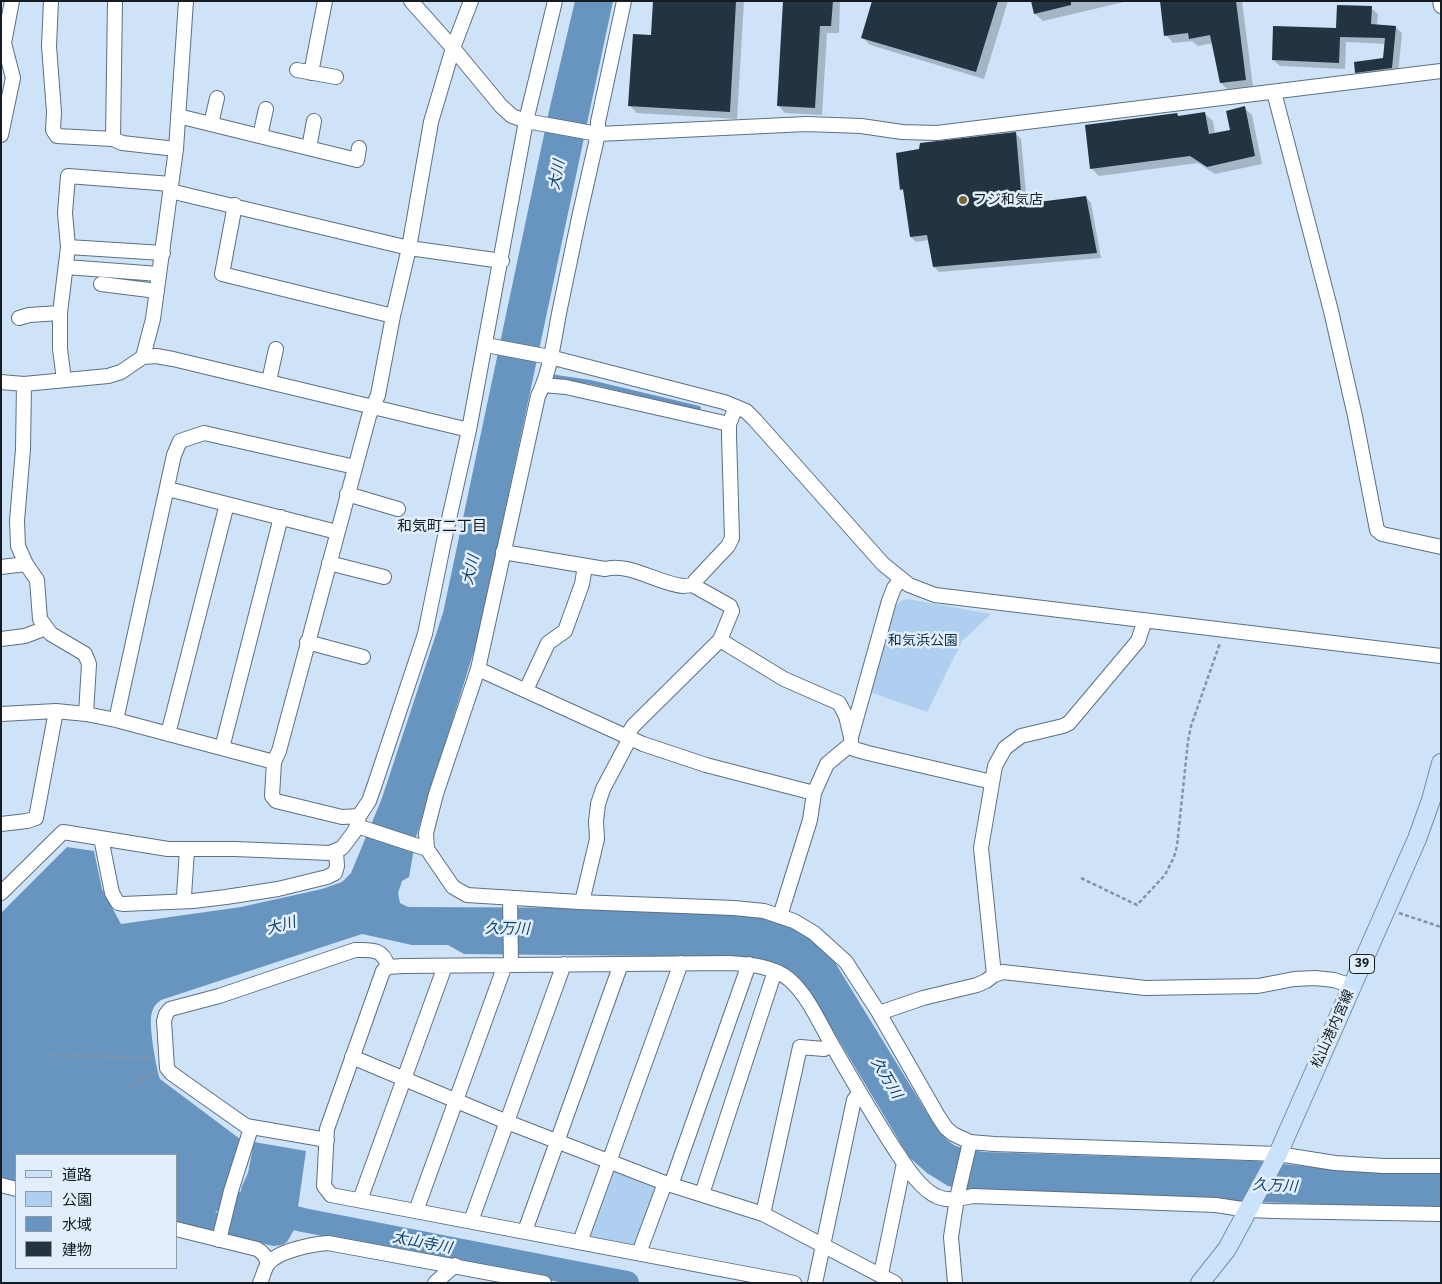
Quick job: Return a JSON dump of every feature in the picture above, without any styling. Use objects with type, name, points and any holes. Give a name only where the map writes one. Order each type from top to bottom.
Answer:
[{"type":"main road","name":"松山港内宮線","points":[[1200,1283],[1227,1249],[1276,1158],[1417,839],[1431,800],[1441,763]]},
{"type":"street","points":[[1,135],[14,78],[4,42],[12,1]]},
{"type":"street","points":[[51,1],[49,46],[54,112],[53,130],[56,136],[113,139],[122,143],[176,149]]},
{"type":"street","points":[[113,139],[116,1]]},
{"type":"street","points":[[143,357],[153,319],[176,149],[186,1]]},
{"type":"street","points":[[325,1],[304,72],[336,77]]},
{"type":"street","points":[[411,1],[501,106],[512,116],[595,133],[806,124],[861,126],[902,132],[937,133],[1441,72]]},
{"type":"street","points":[[471,1],[453,48],[431,122],[409,248],[393,316],[378,395],[355,467],[279,751],[274,762],[272,796],[276,801],[342,817],[423,848],[453,887],[467,895],[510,901],[734,908],[764,911],[794,921],[814,933],[846,962],[879,1014],[938,1116],[952,1134],[969,1145],[1276,1158],[1384,1166],[1441,1166]]},
{"type":"street","points":[[1,893],[63,832],[168,849],[235,849],[320,853],[336,852],[342,848],[360,823],[375,784],[425,634],[488,346],[502,261],[555,1]]},
{"type":"street","points":[[423,848],[436,794],[478,669],[538,396],[544,383],[547,360],[624,1]]},
{"type":"street","points":[[1440,1],[1441,6]]},
{"type":"street","points":[[1274,92],[1331,310],[1355,416],[1377,530],[1382,534],[1441,547]]},
{"type":"street","points":[[211,124],[216,98]]},
{"type":"street","points":[[260,136],[266,109]]},
{"type":"street","points":[[178,116],[357,160],[360,148]]},
{"type":"street","points":[[309,148],[314,121]]},
{"type":"street","points":[[64,380],[60,349],[60,314],[68,247],[65,213],[68,176],[171,187],[235,205],[409,248],[502,261]]},
{"type":"street","points":[[235,205],[222,274],[393,316]]},
{"type":"street","points":[[68,247],[163,253]]},
{"type":"street","points":[[66,267],[160,274]]},
{"type":"street","points":[[101,284],[157,291]]},
{"type":"street","points":[[19,318],[29,315],[60,314]]},
{"type":"street","points":[[488,346],[724,402],[741,409],[755,420],[883,564],[901,580],[935,595],[1441,656]]},
{"type":"street","points":[[269,382],[276,348]]},
{"type":"street","points":[[1,382],[24,384],[108,376],[121,372],[143,357],[156,356],[469,430]]},
{"type":"street","points":[[544,383],[729,424]]},
{"type":"street","points":[[24,384],[23,448],[17,521],[18,546],[26,564],[37,580],[40,619],[51,634],[85,654],[89,664],[86,714]]},
{"type":"street","points":[[582,902],[597,839],[596,821],[598,804],[603,789],[633,726],[720,640],[732,611],[730,606],[696,587],[694,581],[728,546],[732,538],[728,465],[729,424],[741,409]]},
{"type":"street","points":[[116,720],[174,455],[180,441],[204,433],[355,467]]},
{"type":"street","points":[[168,489],[337,532]]},
{"type":"street","points":[[348,494],[398,509]]},
{"type":"street","points":[[168,734],[227,504]]},
{"type":"street","points":[[222,748],[281,518]]},
{"type":"street","points":[[503,552],[605,569],[611,567],[625,569],[684,586],[695,584]]},
{"type":"street","points":[[329,563],[384,577]]},
{"type":"street","points":[[1,567],[26,564]]},
{"type":"street","points":[[526,690],[548,643],[565,631],[582,584],[585,566]]},
{"type":"street","points":[[780,916],[810,820],[814,793],[827,764],[851,740],[889,600],[894,588],[901,580]]},
{"type":"street","points":[[994,975],[980,848],[995,766],[1005,748],[1021,736],[1063,726],[1068,723],[1138,641],[1145,620]]},
{"type":"street","points":[[1,639],[25,636],[46,628]]},
{"type":"street","points":[[720,640],[784,679],[839,704],[855,703],[862,700]]},
{"type":"street","points":[[307,642],[363,657]]},
{"type":"street","points":[[478,669],[629,737],[706,765],[814,793]]},
{"type":"street","points":[[839,704],[846,716],[854,749],[992,782]]},
{"type":"street","points":[[1,714],[56,711],[86,714],[116,720],[274,762]]},
{"type":"street","points":[[1,824],[36,818],[56,711]]},
{"type":"street","points":[[101,838],[112,893],[118,903],[123,904],[193,901],[287,887],[327,877],[334,873],[337,866],[336,852]]},
{"type":"street","points":[[184,896],[187,850]]},
{"type":"street","points":[[416,1211],[508,962],[510,901]]},
{"type":"street","points":[[327,1140],[246,1126],[171,1073],[167,1068],[164,1020],[166,1014],[170,1009],[219,996],[355,950],[381,953],[386,958],[388,967]]},
{"type":"street","points":[[794,1283],[331,1194],[324,1186],[327,1129],[382,971],[388,967],[508,962],[564,964],[749,964],[775,971],[788,979],[802,994],[859,1093],[904,1163],[930,1192],[937,1197],[958,1194],[1441,1214]]},
{"type":"street","points":[[580,1242],[681,963]]},
{"type":"street","points":[[471,1221],[564,964]]},
{"type":"street","points":[[525,1231],[621,964]]},
{"type":"street","points":[[639,1253],[668,1184],[749,964]]},
{"type":"street","points":[[360,1200],[444,966]]},
{"type":"street","points":[[702,1194],[775,971]]},
{"type":"street","points":[[879,1014],[923,998],[977,985],[1003,972],[1145,988],[1258,986],[1294,979],[1315,978],[1334,980],[1352,986]]},
{"type":"street","points":[[763,1214],[800,1046],[824,1049],[832,1045]]},
{"type":"street","points":[[352,1057],[507,1122],[609,1162],[668,1184],[763,1214],[895,1283]]},
{"type":"street","points":[[815,1283],[854,1100],[859,1093]]},
{"type":"street","points":[[219,1240],[231,1191],[251,1128]]},
{"type":"street","points":[[955,1283],[951,1236],[969,1145]]},
{"type":"street","points":[[881,1274],[904,1163]]},
{"type":"street","points":[[1,1185],[15,1189]]},
{"type":"street","points":[[178,1230],[257,1249],[266,1258],[268,1264]]},
{"type":"street","points":[[260,1283],[268,1264],[279,1256],[311,1244],[328,1242],[544,1283]]},
{"type":"street","points":[[435,1283],[455,1265]]},
{"type":"path","points":[[1081,878],[1137,905],[1170,867],[1177,846],[1191,726],[1224,630]]},
{"type":"path","points":[[1386,909],[1441,927]]},
{"type":"path","points":[[52,1055],[156,1058]]},
{"type":"path","points":[[129,1086],[157,1071]]},
{"type":"green space","name":"和気浜公園","points":[[908,599],[991,614],[962,641],[927,712],[870,692],[894,608],[901,601]]},
{"type":"green space","points":[[611,1168],[658,1186],[634,1247],[587,1237]]},
{"type":"water","points":[[575,1],[613,1],[478,638],[416,837],[409,877],[402,881],[398,893],[400,903],[408,907],[641,908],[753,916],[786,924],[810,938],[834,961],[932,1121],[948,1141],[958,1147],[984,1152],[1255,1161],[1341,1170],[1441,1172],[1441,1208],[973,1191],[948,1186],[927,1173],[909,1157],[808,989],[794,975],[770,963],[749,957],[464,954],[448,945],[412,945],[362,934],[161,1000],[156,1004],[152,1012],[152,1035],[160,1079],[240,1139],[227,1191],[220,1190],[215,1211],[220,1215],[215,1232],[178,1223],[178,1154],[15,1154],[15,1184],[1,1181],[1,913],[67,847],[94,851],[102,889],[121,924],[241,907],[322,889],[342,882],[351,873],[382,798],[443,613],[549,111]]},
{"type":"water","points":[[254,1142],[306,1151],[295,1228],[287,1242],[282,1245],[273,1246],[228,1235],[234,1212],[230,1211],[235,1194],[240,1194],[248,1173]]},
{"type":"building","points":[[653,1],[736,1],[730,112],[628,106],[633,34],[651,35]]},
{"type":"building","points":[[783,1],[833,1],[831,26],[820,26],[815,108],[777,106]]},
{"type":"building","points":[[872,1],[998,1],[976,72],[861,38]]},
{"type":"building","points":[[1031,1],[1071,1],[1071,5],[1034,14]]},
{"type":"building","points":[[1160,1],[1236,1],[1246,80],[1220,83],[1210,35],[1189,39],[1188,33],[1164,36]]},
{"type":"building","points":[[1337,5],[1372,6],[1371,24],[1396,26],[1392,68],[1355,73],[1354,62],[1383,58],[1385,38],[1340,37],[1339,63],[1272,60],[1273,26],[1336,28]]},
{"type":"building","points":[[1245,106],[1255,156],[1207,167],[1190,156],[1090,169],[1085,125],[1177,113],[1178,116],[1205,112],[1209,134],[1230,130],[1226,111]]},
{"type":"building","name":"フジ和気店","points":[[1016,132],[1022,204],[1086,196],[1097,253],[933,267],[927,235],[910,237],[903,189],[900,190],[896,153],[919,149],[920,143]]},
{"type":"waterway","points":[[550,376],[590,382],[699,408]]},
{"type":"waterway","name":"太山寺川","points":[[218,1199],[303,1220],[627,1283]]},
{"type":"place","name":"フジ和気店","points":[[963,200]]},
{"type":"district","name":"和気町二丁目","points":[[442,527]]},
{"type":"water label","name":"大川","points":[[557,175]]},
{"type":"water label","name":"大川","points":[[471,570]]},
{"type":"water label","name":"大川","points":[[281,926]]},
{"type":"water label","name":"久万川","points":[[507,929]]},
{"type":"water label","name":"久万川","points":[[886,1078]]},
{"type":"water label","name":"久万川","points":[[1275,1186]]}]
